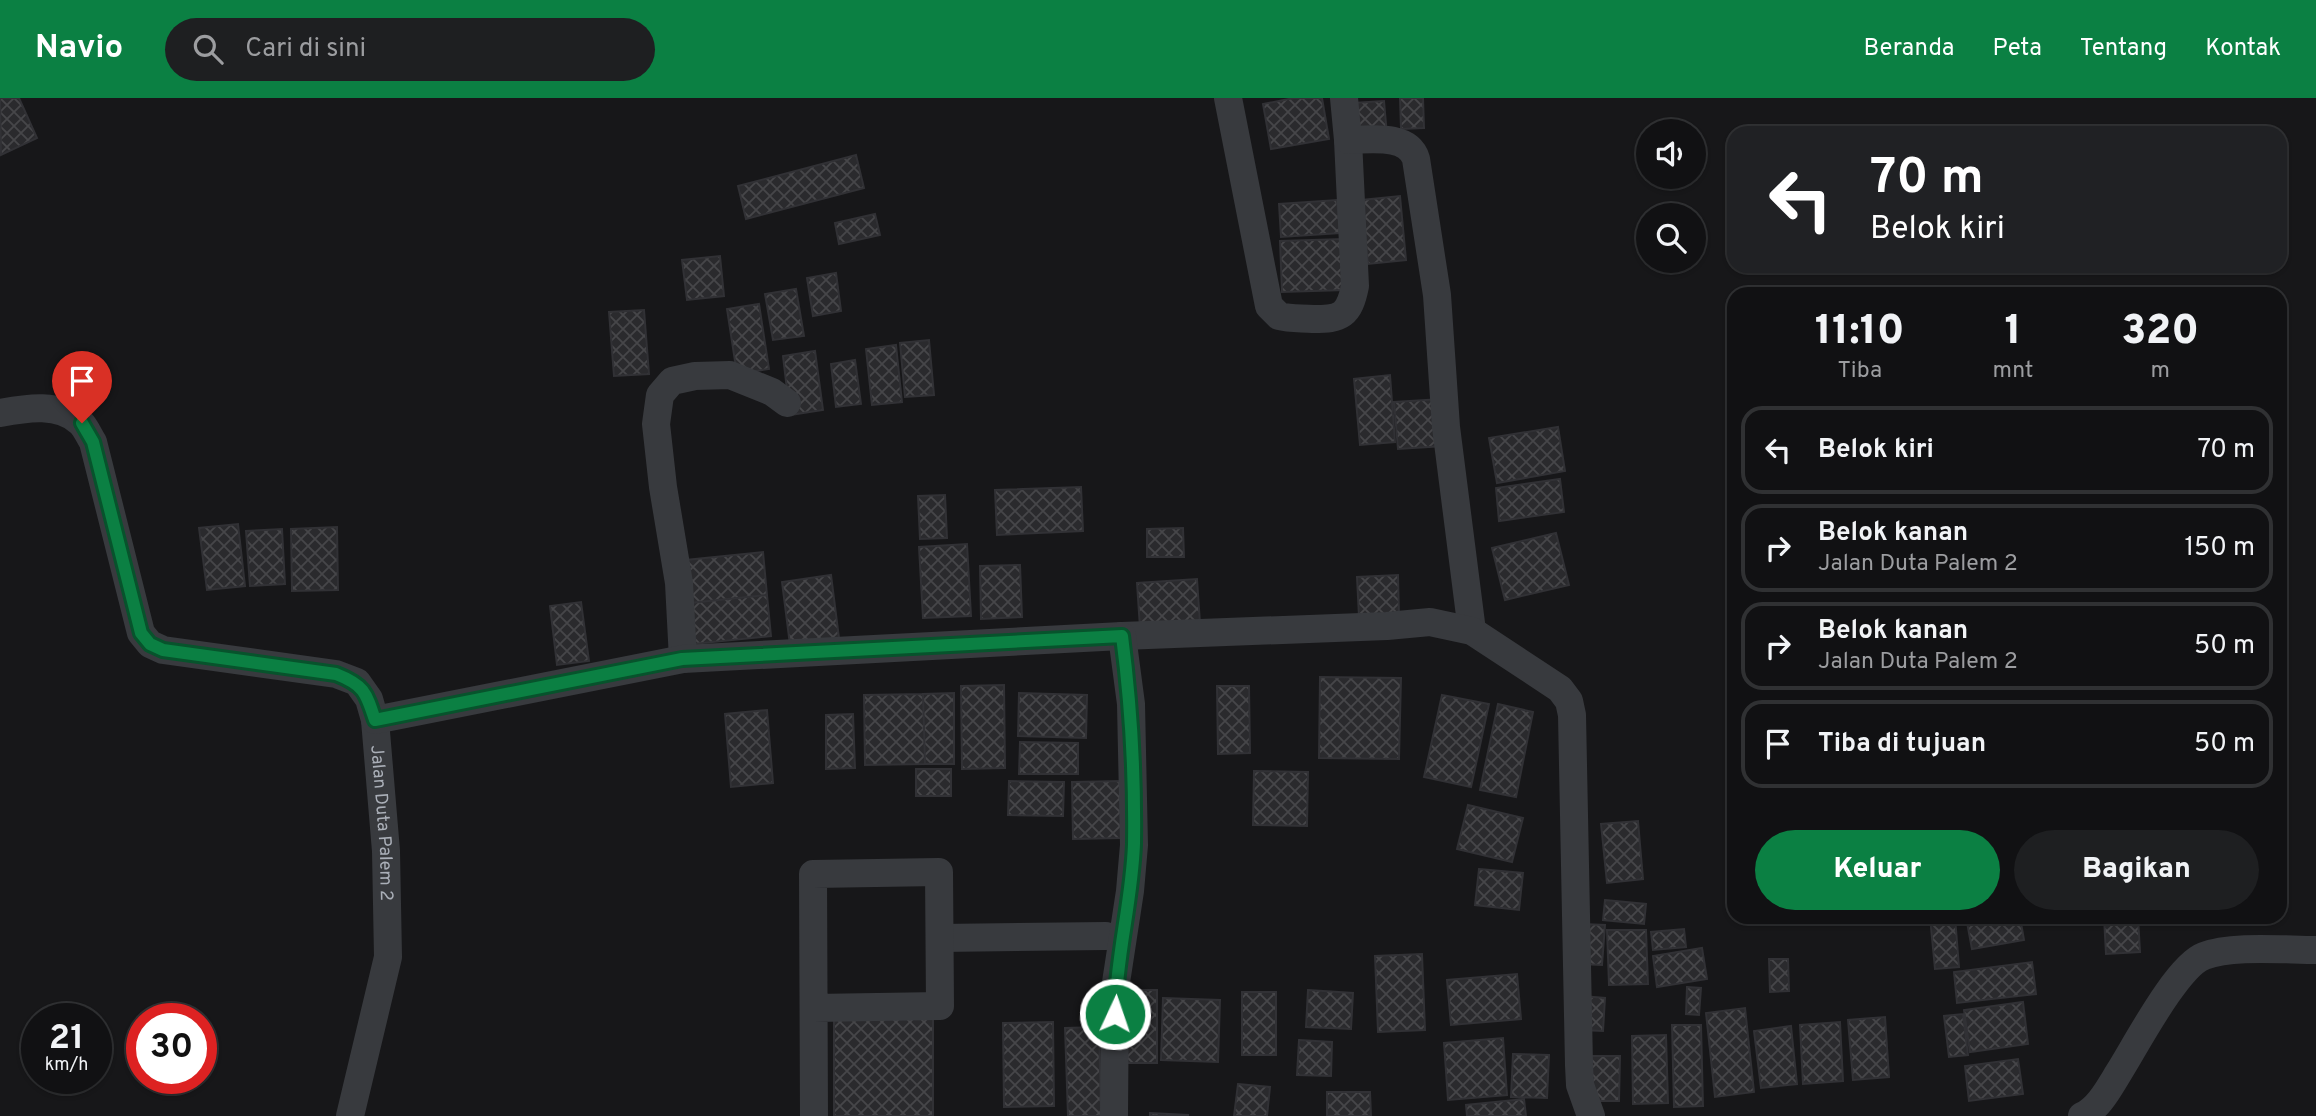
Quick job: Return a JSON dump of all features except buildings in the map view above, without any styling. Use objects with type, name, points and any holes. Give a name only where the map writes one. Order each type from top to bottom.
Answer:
[{"type":"street","points":[[1228,98],[1269,306],[1279,316],[1334,319],[1343,315],[1353,298],[1355,286],[1344,98]]},
{"type":"street","points":[[1348,140],[1394,141],[1407,147],[1416,159],[1437,295],[1446,427],[1472,631]]},
{"type":"street","points":[[682,659],[679,583],[656,424],[660,395],[672,381],[695,376],[730,375],[772,393],[787,403]]},
{"type":"street","name":"Jalan Duta Palem 2","points":[[0,413],[49,407],[82,423],[93,442],[141,633],[150,644],[163,650],[336,674],[357,682],[369,699],[375,720],[386,851],[388,957],[350,1116]]},
{"type":"street","points":[[375,720],[682,659],[1430,622],[1472,631],[1560,689],[1569,701],[1572,715],[1578,1065],[1580,1084],[1591,1116]]},
{"type":"street","points":[[1114,1116],[1115,989],[1134,845],[1131,704],[1122,636]]},
{"type":"street","points":[[814,1008],[940,1006],[939,872],[813,874],[814,1116]]},
{"type":"street","points":[[940,938],[1106,936]]},
{"type":"street","points":[[2082,1116],[2092,1111],[2098,1103],[2179,976],[2190,965],[2203,956],[2233,950],[2316,950]]},
{"type":"route","points":[[82,423],[93,442],[141,633],[150,644],[163,650],[336,674],[357,682],[369,699],[375,720],[682,659],[1122,636],[1131,704],[1134,845],[1115,989],[1115,1014]]}]
